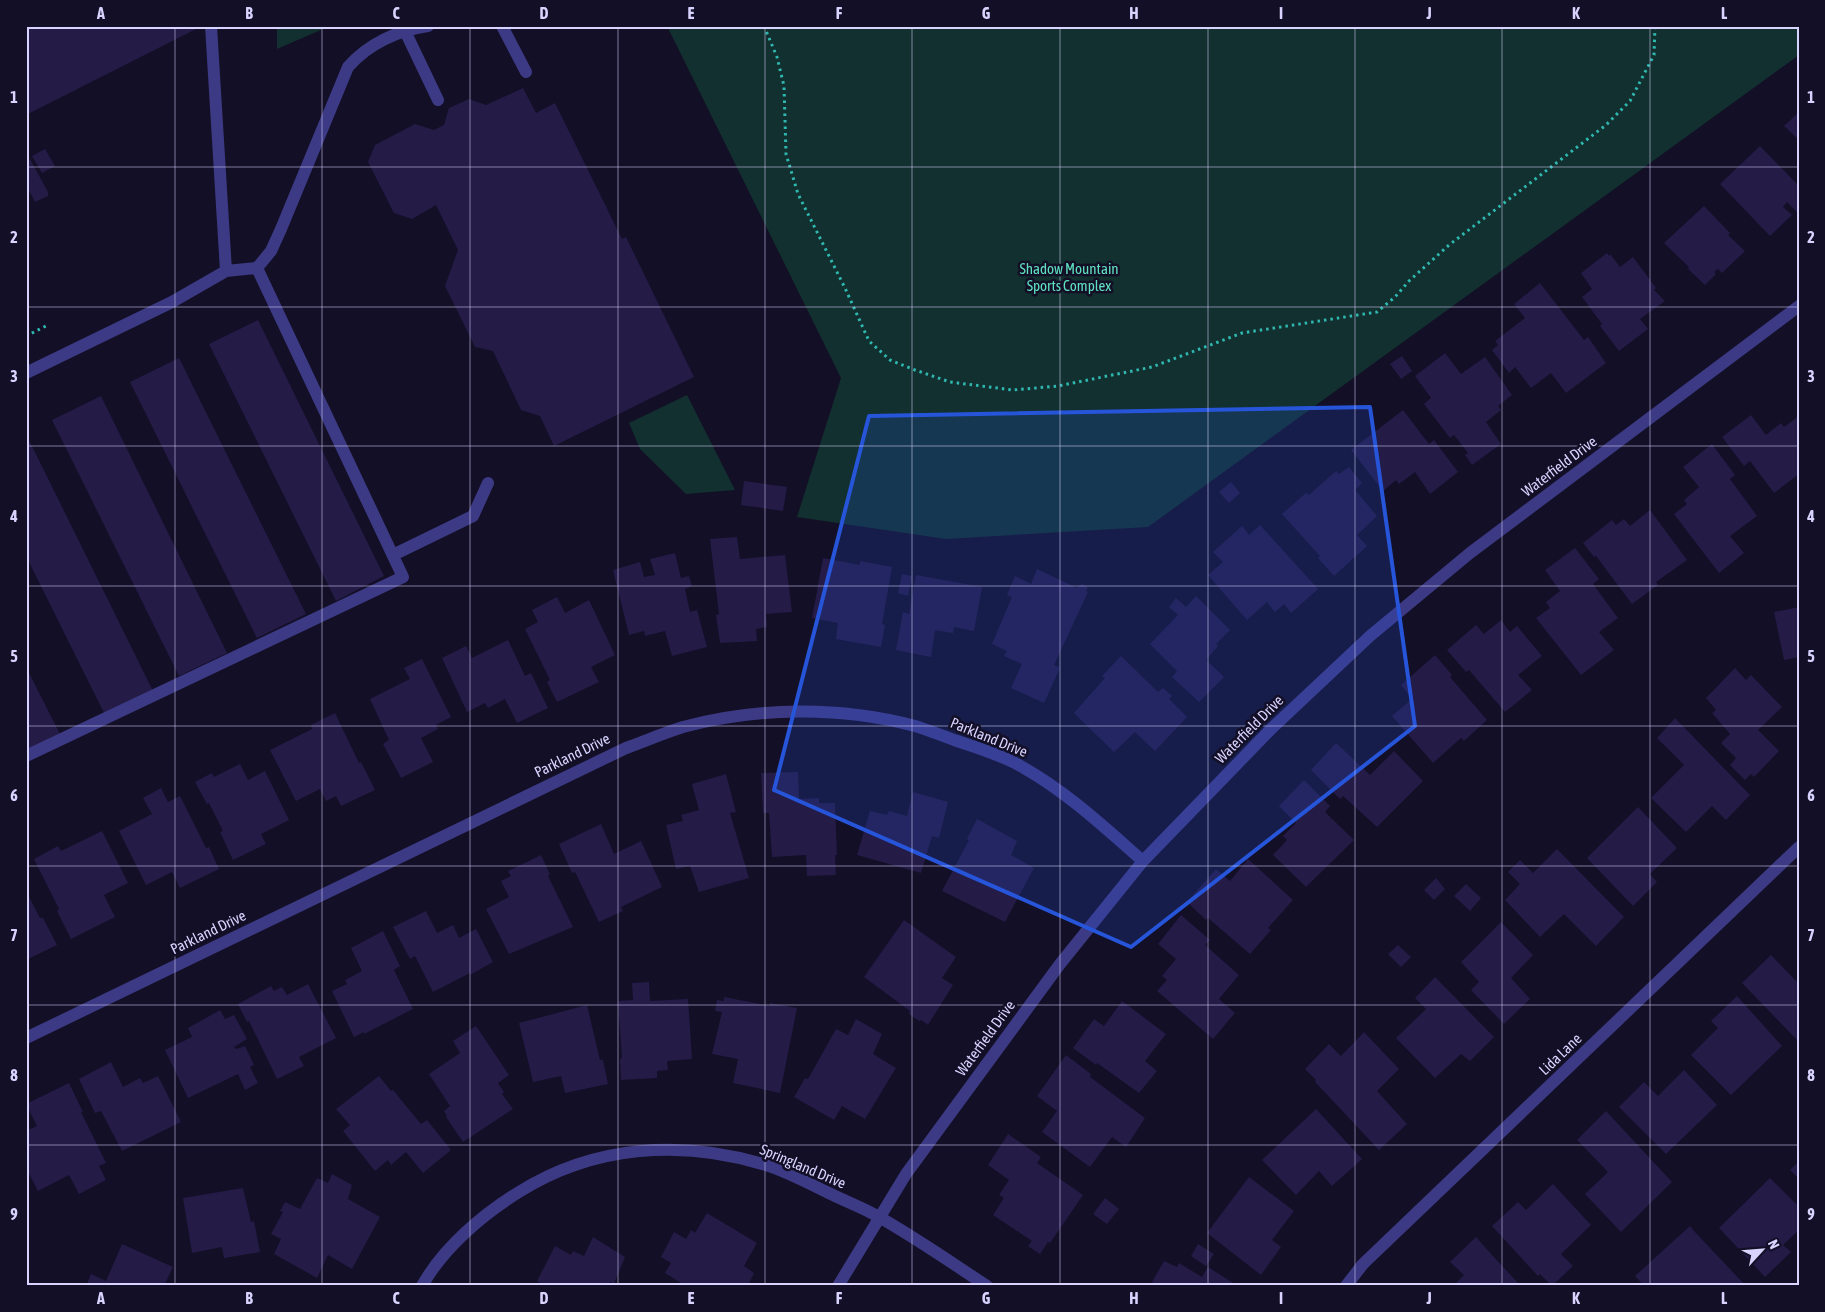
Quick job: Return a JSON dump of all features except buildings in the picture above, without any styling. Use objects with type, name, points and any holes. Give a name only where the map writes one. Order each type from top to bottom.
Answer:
[{"type":"street","points":[[211,26],[226,271]]},
{"type":"street","points":[[26,373],[172,302],[226,271],[256,268],[271,251],[348,67],[359,54],[376,44],[413,28],[428,26]]},
{"type":"street","points":[[502,26],[526,72]]},
{"type":"street","points":[[405,31],[438,100]]},
{"type":"street","points":[[26,756],[403,577],[256,268]]},
{"type":"street","name":"Waterfield Drive","points":[[838,1286],[878,1216],[906,1174],[1055,972],[1143,861],[1270,730],[1370,636],[1470,553],[1799,306]]},
{"type":"street","points":[[393,555],[473,516],[488,483]]},
{"type":"street","name":"Parkland Drive","points":[[26,1038],[626,748],[682,727],[739,716],[795,711],[854,715],[914,726],[971,746],[1023,767],[1038,777],[1097,821],[1143,861]]},
{"type":"street","name":"Lida Lane","points":[[1346,1286],[1363,1264],[1799,847]]},
{"type":"street","name":"Springland Drive","points":[[422,1286],[459,1238],[494,1207],[533,1183],[576,1164],[624,1152],[670,1148],[720,1153],[768,1165],[878,1216],[988,1286]]},
{"type":"path","points":[[764,26],[777,58],[784,86],[786,154],[798,194],[869,341],[890,360],[950,382],[1013,390],[1058,386],[1152,367],[1242,333],[1377,312],[1449,245],[1606,125],[1630,101],[1654,55],[1655,26]]},
{"type":"path","points":[[26,336],[48,325]]},
{"type":"highlighted area","points":[[1370,407],[1415,726],[1131,947],[774,790],[869,416]]},
{"type":"green space","points":[[277,26],[330,26],[277,49]]},
{"type":"green space","name":"Shadow Mountain Sports Complex","points":[[667,26],[1799,26],[1799,55],[1148,527],[946,539],[797,517],[841,378]]},
{"type":"green space","points":[[687,395],[735,490],[686,494],[640,449],[629,423]]}]
